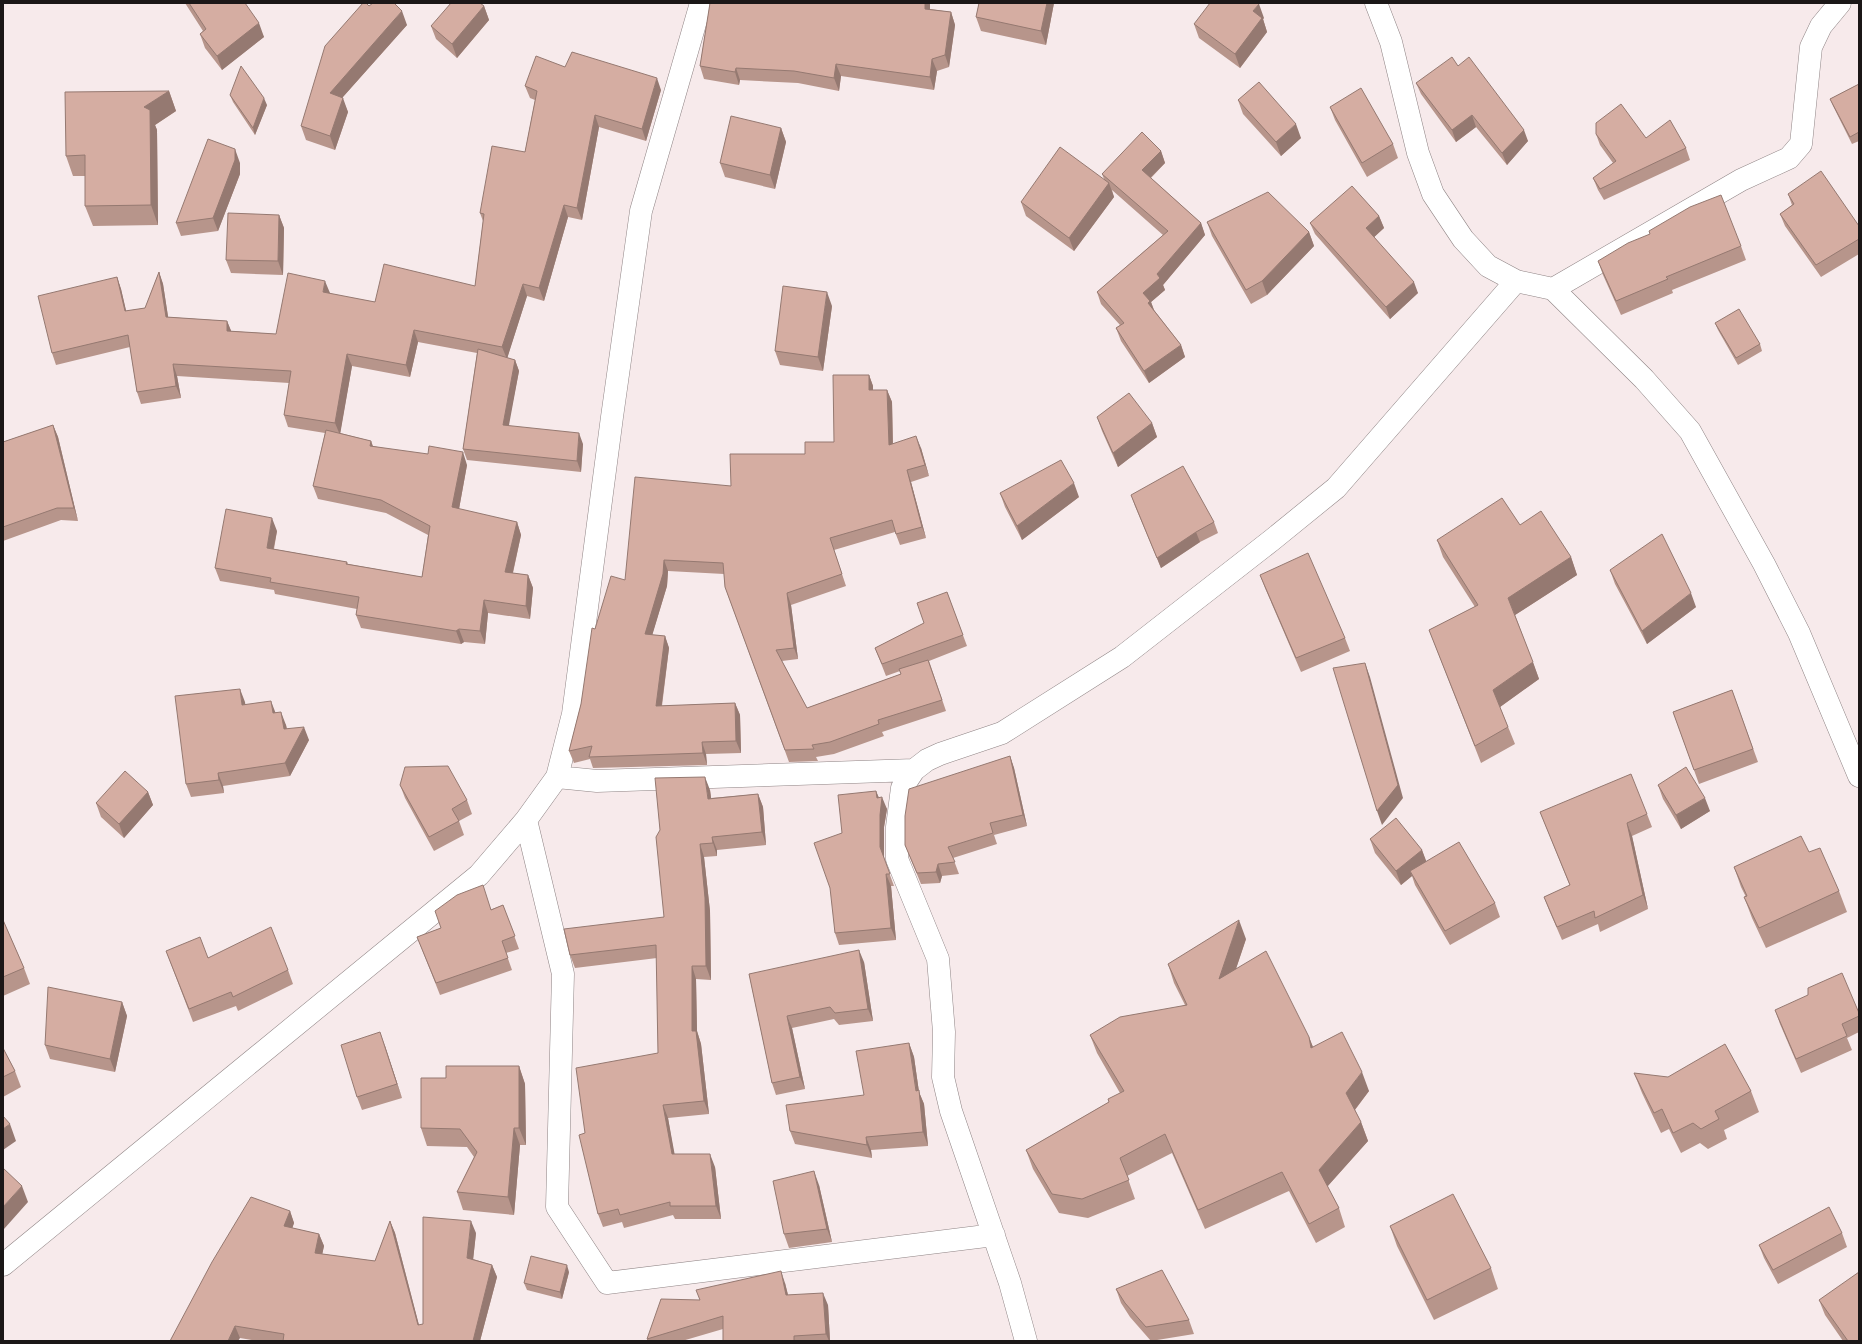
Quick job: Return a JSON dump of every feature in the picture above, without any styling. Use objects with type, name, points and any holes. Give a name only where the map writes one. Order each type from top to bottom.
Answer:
[{"type":"street","points":[[3,1265],[480,875],[526,820],[557,777],[573,714],[641,211],[701,3]]},
{"type":"street","points":[[1376,3],[1391,42],[1418,153],[1433,194],[1463,239],[1488,266],[1516,281],[1553,289],[1644,379],[1690,431],[1764,564],[1799,633],[1859,776]]},
{"type":"street","points":[[1553,289],[1741,180],[1789,158],[1801,144],[1811,47],[1821,26],[1840,3]]},
{"type":"street","points":[[1026,1341],[1010,1283],[951,1111],[943,1077],[944,1032],[938,959],[898,859],[897,827],[902,788],[914,770],[940,754],[1002,733],[1122,657],[1336,488],[1516,281]]},
{"type":"street","points":[[557,777],[597,781],[914,770]]},
{"type":"street","points":[[526,820],[563,974],[557,1207],[607,1283],[994,1235]]},
{"type":"building","points":[[189,3],[245,3],[259,23],[217,56],[200,34],[206,29]]},
{"type":"building","points":[[363,3],[366,3],[369,6],[373,3],[394,3],[402,11],[330,93],[343,98],[330,136],[301,126],[325,46]]},
{"type":"building","points":[[451,3],[480,3],[484,6],[452,44],[431,26]]},
{"type":"building","points":[[710,3],[925,3],[925,9],[951,12],[945,55],[932,59],[930,77],[836,64],[834,78],[794,71],[736,68],[735,72],[700,66]]},
{"type":"building","points":[[979,3],[1047,3],[1041,31],[976,17]]},
{"type":"building","points":[[1210,3],[1259,4],[1253,11],[1262,18],[1235,54],[1194,24]]},
{"type":"building","points":[[572,52],[657,78],[642,129],[595,115],[577,208],[564,205],[539,288],[523,284],[502,347],[414,330],[406,365],[347,354],[335,423],[284,415],[291,371],[173,364],[176,386],[137,392],[128,335],[52,353],[38,296],[117,277],[125,311],[145,308],[159,272],[166,317],[227,321],[227,331],[276,334],[288,273],[325,281],[323,292],[375,302],[384,264],[475,286],[484,214],[480,213],[492,146],[525,152],[537,91],[525,86],[536,56],[565,67]]},
{"type":"building","points":[[1452,57],[1458,66],[1469,57],[1524,130],[1502,153],[1472,115],[1452,130],[1416,83]]},
{"type":"building","points":[[241,66],[264,98],[253,128],[230,95]]},
{"type":"building","points":[[1259,82],[1296,124],[1276,142],[1238,100]]},
{"type":"building","points":[[1859,84],[1859,132],[1850,137],[1830,99]]},
{"type":"building","points":[[1361,88],[1393,144],[1362,163],[1330,107]]},
{"type":"building","points":[[169,91],[144,107],[150,110],[151,205],[85,206],[85,155],[66,156],[65,92]]},
{"type":"building","points":[[1621,104],[1646,138],[1670,120],[1686,148],[1600,189],[1593,178],[1616,161],[1596,134],[1596,123]]},
{"type":"building","points":[[731,116],[781,128],[770,175],[720,163]]},
{"type":"building","points":[[1142,132],[1161,151],[1142,170],[1201,223],[1157,274],[1160,278],[1143,293],[1150,301],[1148,303],[1181,345],[1144,371],[1116,328],[1124,323],[1097,292],[1168,231],[1102,174]]},
{"type":"building","points":[[208,139],[235,149],[235,160],[213,218],[176,223]]},
{"type":"building","points":[[1060,147],[1109,183],[1069,238],[1021,202]]},
{"type":"building","points":[[1821,171],[1859,226],[1859,239],[1816,265],[1780,214],[1794,204],[1788,194]]},
{"type":"building","points":[[1352,186],[1379,216],[1366,228],[1414,282],[1386,307],[1310,223]]},
{"type":"building","points":[[1268,192],[1309,232],[1262,281],[1246,290],[1207,222]]},
{"type":"building","points":[[1721,195],[1741,246],[1666,277],[1668,279],[1616,301],[1598,261],[1628,243],[1650,234],[1649,231],[1690,207]]},
{"type":"building","points":[[228,213],[279,215],[278,261],[226,260]]},
{"type":"building","points":[[783,286],[827,292],[818,357],[775,351]]},
{"type":"building","points":[[1739,309],[1760,344],[1736,358],[1715,323]]},
{"type":"building","points":[[478,349],[515,360],[503,425],[579,433],[577,461],[463,449]]},
{"type":"building","points":[[833,375],[869,375],[869,390],[887,390],[889,445],[916,436],[925,465],[907,470],[922,527],[896,534],[892,520],[830,538],[842,574],[787,593],[794,648],[776,650],[807,708],[901,674],[899,669],[928,660],[942,700],[878,720],[879,724],[830,742],[812,745],[814,749],[785,750],[725,587],[723,563],[664,560],[663,574],[645,634],[665,636],[656,706],[735,703],[736,741],[702,742],[703,753],[589,757],[592,746],[569,751],[581,704],[592,628],[595,629],[611,576],[625,580],[635,477],[731,486],[730,454],[805,454],[805,442],[834,442]]},
{"type":"building","points":[[1129,393],[1152,423],[1113,453],[1097,417]]},
{"type":"building","points":[[53,425],[74,508],[57,508],[3,527],[3,442]]},
{"type":"building","points":[[326,430],[371,441],[370,446],[428,454],[429,446],[463,452],[452,507],[517,522],[505,572],[528,575],[526,606],[484,600],[480,631],[459,629],[456,631],[356,615],[359,597],[270,582],[271,578],[215,568],[226,509],[272,518],[267,548],[422,577],[430,526],[381,500],[313,486]]},
{"type":"building","points":[[1061,460],[1074,483],[1017,526],[1000,493]]},
{"type":"building","points":[[1183,466],[1214,522],[1157,558],[1131,495]]},
{"type":"building","points":[[1502,498],[1520,525],[1541,511],[1571,557],[1508,598],[1533,662],[1493,690],[1508,727],[1475,746],[1429,630],[1478,605],[1437,540]]},
{"type":"building","points":[[1662,534],[1691,593],[1642,631],[1610,570]]},
{"type":"building","points":[[1308,553],[1345,638],[1296,658],[1260,575]]},
{"type":"building","points":[[947,592],[963,635],[882,664],[875,648],[924,623],[917,603]]},
{"type":"building","points":[[1365,663],[1398,785],[1377,811],[1333,668]]},
{"type":"building","points":[[240,689],[242,705],[271,701],[273,713],[281,712],[284,729],[304,727],[285,763],[218,773],[219,780],[186,784],[175,696]]},
{"type":"building","points":[[1732,690],[1753,749],[1694,770],[1673,712]]},
{"type":"building","points":[[1010,756],[1023,815],[990,823],[993,833],[948,847],[955,862],[938,864],[936,872],[917,873],[905,845],[905,816],[909,789]]},
{"type":"building","points":[[448,766],[467,800],[452,809],[459,821],[429,837],[400,785],[405,767]]},
{"type":"building","points":[[1686,767],[1705,798],[1676,815],[1658,785]]},
{"type":"building","points":[[125,771],[148,792],[119,824],[96,803]]},
{"type":"building","points":[[1631,774],[1647,814],[1627,823],[1643,895],[1595,918],[1594,911],[1557,927],[1544,897],[1570,885],[1540,812]]},
{"type":"building","points":[[705,777],[708,799],[758,794],[762,832],[712,837],[713,843],[700,844],[705,898],[706,966],[692,966],[692,1031],[696,1031],[704,1101],[663,1105],[672,1154],[710,1154],[716,1206],[670,1206],[670,1202],[620,1215],[618,1209],[598,1214],[579,1135],[585,1133],[576,1068],[658,1053],[656,945],[570,955],[564,929],[664,917],[656,837],[660,830],[655,778]]},
{"type":"building","points":[[876,791],[877,798],[882,797],[880,815],[880,847],[890,874],[886,874],[891,928],[835,933],[830,888],[814,843],[842,833],[838,795]]},
{"type":"building","points":[[1396,818],[1422,850],[1396,871],[1370,839]]},
{"type":"building","points":[[1801,836],[1809,852],[1820,848],[1839,891],[1759,928],[1744,897],[1747,896],[1734,867]]},
{"type":"building","points":[[1459,842],[1495,903],[1445,931],[1410,871]]},
{"type":"building","points":[[483,885],[491,910],[503,905],[515,936],[502,941],[508,958],[436,983],[417,937],[441,928],[435,911],[457,895]]},
{"type":"building","points":[[3,920],[24,968],[3,977]]},
{"type":"building","points":[[1239,920],[1219,979],[1266,951],[1309,1037],[1311,1048],[1342,1032],[1362,1072],[1346,1093],[1361,1122],[1319,1170],[1339,1208],[1309,1224],[1282,1172],[1198,1210],[1165,1134],[1120,1158],[1129,1180],[1082,1199],[1052,1194],[1026,1150],[1109,1102],[1108,1099],[1124,1091],[1090,1035],[1120,1017],[1187,1005],[1168,964]]},
{"type":"building","points":[[271,927],[288,970],[233,997],[231,992],[189,1009],[166,951],[200,937],[208,958]]},
{"type":"building","points":[[859,950],[868,1009],[835,1013],[830,1007],[787,1016],[800,1077],[772,1083],[749,974]]},
{"type":"building","points":[[1842,973],[1859,1016],[1842,1024],[1847,1036],[1796,1059],[1775,1010],[1808,995],[1808,988]]},
{"type":"building","points":[[48,987],[122,1002],[110,1059],[45,1045]]},
{"type":"building","points":[[380,1032],[397,1084],[357,1097],[341,1045]]},
{"type":"building","points":[[909,1043],[916,1091],[919,1090],[923,1132],[866,1137],[867,1145],[790,1131],[786,1105],[864,1095],[856,1051]]},
{"type":"building","points":[[1725,1044],[1751,1091],[1715,1111],[1719,1119],[1701,1129],[1693,1123],[1673,1133],[1662,1109],[1654,1113],[1634,1073],[1668,1077]]},
{"type":"building","points":[[3,1048],[15,1071],[3,1077]]},
{"type":"building","points":[[446,1066],[519,1066],[519,1128],[514,1128],[508,1197],[457,1192],[477,1152],[460,1129],[421,1128],[421,1078],[446,1078]]},
{"type":"building","points":[[3,1116],[10,1124],[3,1129]]},
{"type":"building","points":[[3,1168],[22,1186],[3,1207]]},
{"type":"building","points":[[814,1171],[827,1229],[784,1234],[773,1181]]},
{"type":"building","points":[[1453,1194],[1491,1268],[1427,1300],[1390,1226]]},
{"type":"building","points":[[251,1197],[290,1211],[284,1226],[319,1234],[315,1253],[375,1261],[390,1221],[418,1325],[423,1324],[423,1217],[471,1221],[467,1258],[492,1265],[473,1341],[283,1341],[284,1334],[235,1326],[228,1341],[170,1341],[212,1262]]},
{"type":"building","points":[[1829,1207],[1842,1233],[1773,1270],[1759,1245]]},
{"type":"building","points":[[531,1256],[567,1265],[560,1292],[524,1283]]},
{"type":"building","points":[[1162,1270],[1189,1320],[1146,1327],[1125,1303],[1116,1289]]},
{"type":"building","points":[[781,1271],[786,1295],[823,1293],[826,1334],[794,1336],[794,1341],[723,1341],[723,1316],[647,1339],[661,1299],[700,1300],[696,1290]]},
{"type":"building","points":[[1859,1272],[1859,1341],[1848,1341],[1819,1300]]}]
